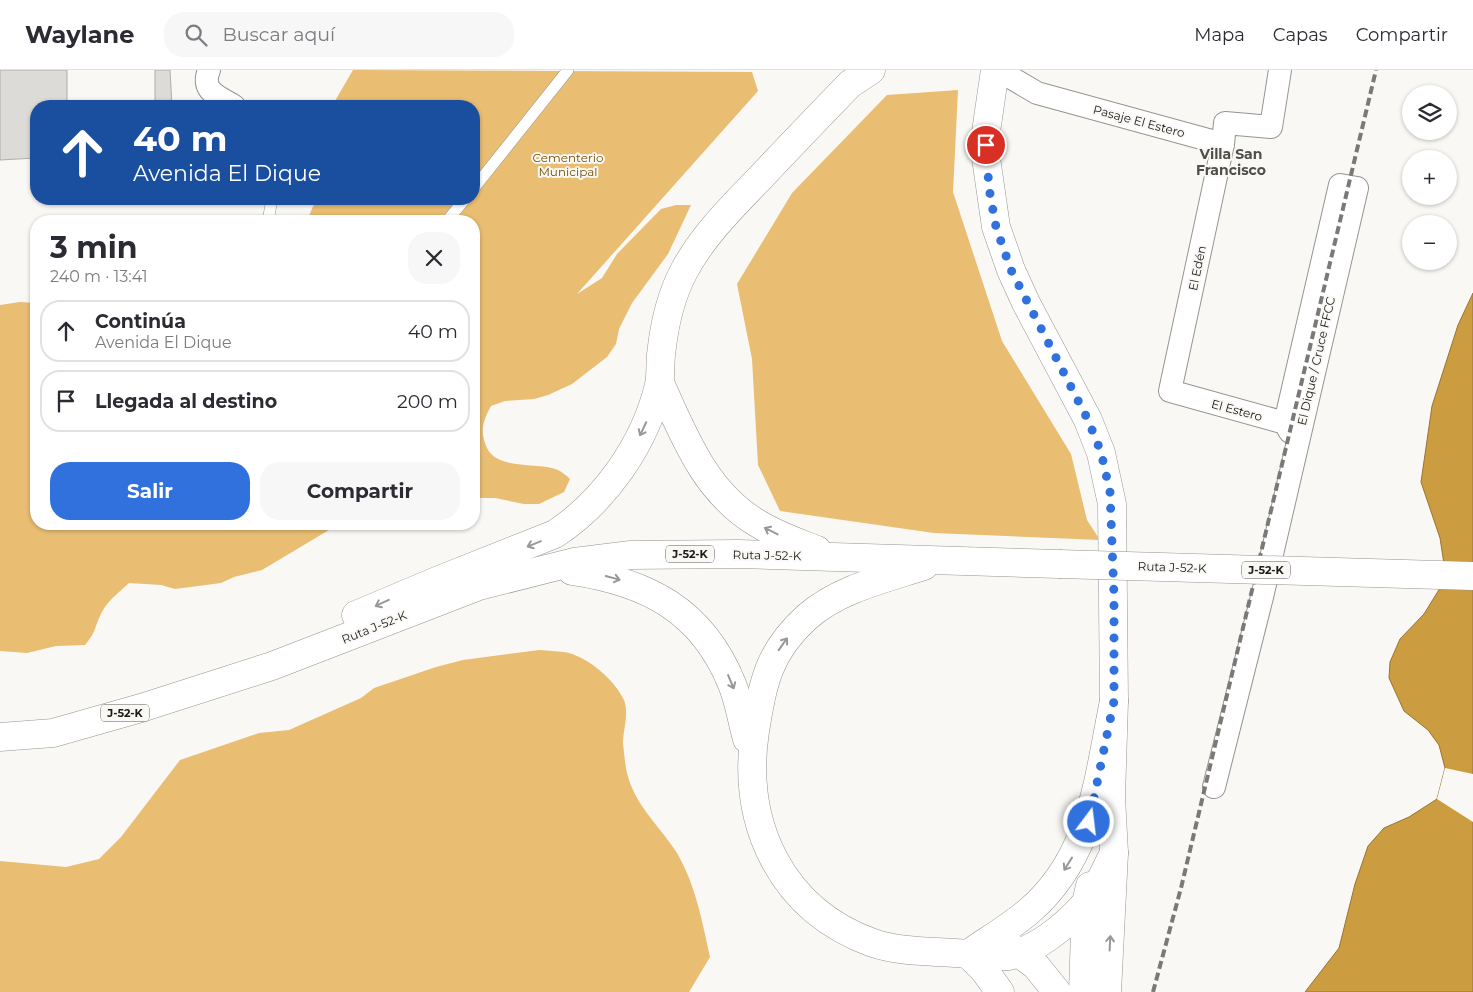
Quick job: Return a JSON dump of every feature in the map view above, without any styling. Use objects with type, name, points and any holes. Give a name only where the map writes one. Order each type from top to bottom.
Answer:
[{"type":"main road","points":[[247,674],[354,616],[438,580],[539,542],[570,525],[589,507],[623,465],[646,423],[660,383],[665,326],[674,293],[684,270],[701,243],[721,218],[850,84],[871,70]]},
{"type":"main road","points":[[997,70],[986,132],[986,158],[996,227],[1011,270],[1026,303],[1088,420],[1108,481],[1112,504],[1114,701],[1111,797],[1114,854],[1107,992]]},
{"type":"main road","points":[[660,383],[696,459],[722,495],[739,510],[768,529],[832,557]]},
{"type":"main road","name":"Ruta J-52-K","points":[[0,736],[53,733],[141,708],[247,674],[479,586],[548,567],[631,555],[832,557],[1473,576]]},
{"type":"main road","points":[[942,560],[839,596],[807,617],[780,648],[762,685],[751,757],[752,796],[764,838],[785,877],[814,909],[832,922],[874,943],[919,952],[996,956],[1021,953],[1045,939],[1086,904],[1114,854]]},
{"type":"main road","points":[[548,567],[602,576],[640,587],[674,607],[689,620],[714,650],[733,685],[751,757]]},
{"type":"main road","points":[[968,954],[1029,911],[1044,896],[1070,861],[1081,842],[1095,800],[1114,701]]},
{"type":"main road","points":[[1083,992],[1086,904],[1103,818],[1111,797]]},
{"type":"main road","points":[[993,936],[1021,953],[1036,966],[1057,992]]},
{"type":"main road","points":[[968,954],[984,970],[1000,992]]},
{"type":"street","points":[[209,70],[206,80],[210,92],[224,100]]},
{"type":"street","name":"Pasaje El Estero","points":[[997,70],[1037,93],[1223,144]]},
{"type":"street","points":[[1223,144],[1224,123],[1271,127],[1280,70]]},
{"type":"street","name":"El Edén","points":[[1170,391],[1223,144]]},
{"type":"street","name":"El Dique / Cruce FFCC","points":[[1214,788],[1262,597],[1292,429],[1340,185],[1357,188],[1292,429]]},
{"type":"street","name":"El Estero","points":[[1170,391],[1292,429]]},
{"type":"lane","points":[[480,180],[568,70]]},
{"type":"lane","points":[[452,215],[460,205]]},
{"type":"green space","name":"Cementerio Municipal","points":[[353,70],[752,72],[758,91],[577,294],[602,278],[617,254],[661,209],[676,205],[691,205],[668,254],[632,303],[619,329],[616,344],[607,357],[572,384],[548,395],[534,399],[505,401],[491,406],[483,424],[485,443],[490,452],[506,462],[549,467],[558,470],[570,479],[564,492],[539,504],[524,504],[495,498],[480,498],[480,215],[309,215],[314,205],[480,205],[480,100],[336,100]]},
{"type":"green space","points":[[958,90],[953,192],[1002,341],[1071,454],[1087,520],[1100,540],[934,533],[780,511],[758,465],[752,359],[737,284],[792,193],[887,95]]},
{"type":"green space","points":[[30,303],[30,530],[329,530],[262,570],[234,577],[221,583],[175,589],[161,585],[129,583],[106,606],[93,634],[85,645],[56,646],[27,653],[0,651],[0,305]]},
{"type":"green space","points":[[539,650],[569,653],[585,660],[607,677],[623,698],[626,715],[623,743],[626,770],[631,785],[642,806],[684,865],[698,904],[704,930],[710,957],[689,992],[0,992],[0,861],[66,867],[99,859],[121,837],[180,760],[259,733],[289,730],[361,698],[374,688],[436,667],[463,660]]},
{"type":"shaded area","points":[[1473,293],[1473,992],[1305,992],[1339,948],[1355,884],[1368,846],[1384,828],[1409,817],[1437,799],[1445,768],[1439,745],[1428,730],[1404,711],[1389,678],[1390,662],[1400,639],[1424,614],[1440,588],[1444,564],[1440,538],[1421,482],[1432,406],[1458,325]]},
{"type":"pier","points":[[1445,768],[1473,774],[1473,822],[1437,799]]},
{"type":"building","points":[[0,70],[67,70],[67,100],[30,100],[30,158],[0,160]]},
{"type":"building","points":[[155,70],[170,70],[172,100],[155,100]]},
{"type":"railway","points":[[1153,992],[1181,888],[1376,70]]},
{"type":"district","name":"Villa San Francisco","points":[[1231,162]]},
{"type":"route","points":[[986,145],[989,188],[996,227],[1011,270],[1051,352],[1088,420],[1101,452],[1112,504],[1114,701],[1089,822]]}]
